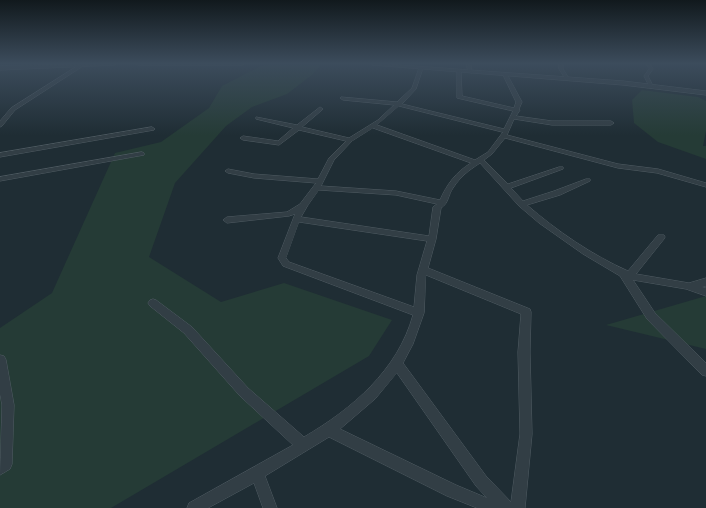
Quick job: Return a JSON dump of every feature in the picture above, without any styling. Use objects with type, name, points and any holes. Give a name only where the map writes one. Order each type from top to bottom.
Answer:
[{"type":"street","points":[[0,125],[13,109],[47,88]]},
{"type":"street","points":[[414,88],[373,126],[350,140],[332,158],[319,185],[304,204],[282,258],[286,264],[419,313]]},
{"type":"street","points":[[459,88],[459,96],[517,110]]},
{"type":"street","points":[[194,508],[329,430],[360,405],[396,364],[408,345],[419,313],[423,270],[429,256],[431,239],[436,226],[437,207],[443,203],[454,182],[490,152],[504,133],[517,110],[518,102],[511,88]]},
{"type":"street","points":[[658,88],[706,93]]},
{"type":"street","points":[[343,98],[397,104],[618,166],[658,172],[706,185]]},
{"type":"street","points":[[243,138],[279,143],[320,109]]},
{"type":"street","points":[[512,117],[552,123],[611,123]]},
{"type":"street","points":[[258,118],[350,140]]},
{"type":"street","points":[[373,126],[477,161],[508,187],[522,204],[592,256],[626,275],[646,281],[691,286],[706,292]]},
{"type":"street","points":[[0,155],[152,129]]},
{"type":"street","points":[[0,180],[142,154]]},
{"type":"street","points":[[508,187],[561,168]]},
{"type":"street","points":[[228,171],[319,185],[389,192],[443,203]]},
{"type":"street","points":[[522,204],[557,193],[588,180]]},
{"type":"street","points":[[226,220],[289,214],[304,204]]},
{"type":"street","points":[[297,219],[431,239]]},
{"type":"street","points":[[626,275],[661,237]]},
{"type":"street","points":[[423,270],[526,312],[524,352],[526,434],[518,508]]},
{"type":"street","points":[[626,275],[651,316],[706,371]]},
{"type":"street","points":[[691,286],[706,282]]},
{"type":"street","points":[[153,303],[188,330],[244,392],[303,445]]},
{"type":"street","points":[[0,360],[8,405],[5,464],[0,468]]},
{"type":"street","points":[[396,364],[481,481],[507,508]]},
{"type":"street","points":[[329,430],[452,491],[495,508]]},
{"type":"street","points":[[256,472],[270,508]]},
{"type":"green space","points":[[221,88],[295,88],[287,94],[252,107],[226,126],[175,183],[149,257],[221,302],[284,283],[392,320],[369,356],[111,508],[0,508],[0,328],[52,293],[115,153],[161,142],[209,108]]},
{"type":"green space","points":[[642,90],[698,97],[706,101],[706,131],[703,146],[706,146],[706,159],[658,142],[634,123],[632,100]]},
{"type":"green space","points":[[706,296],[706,349],[606,325]]}]
